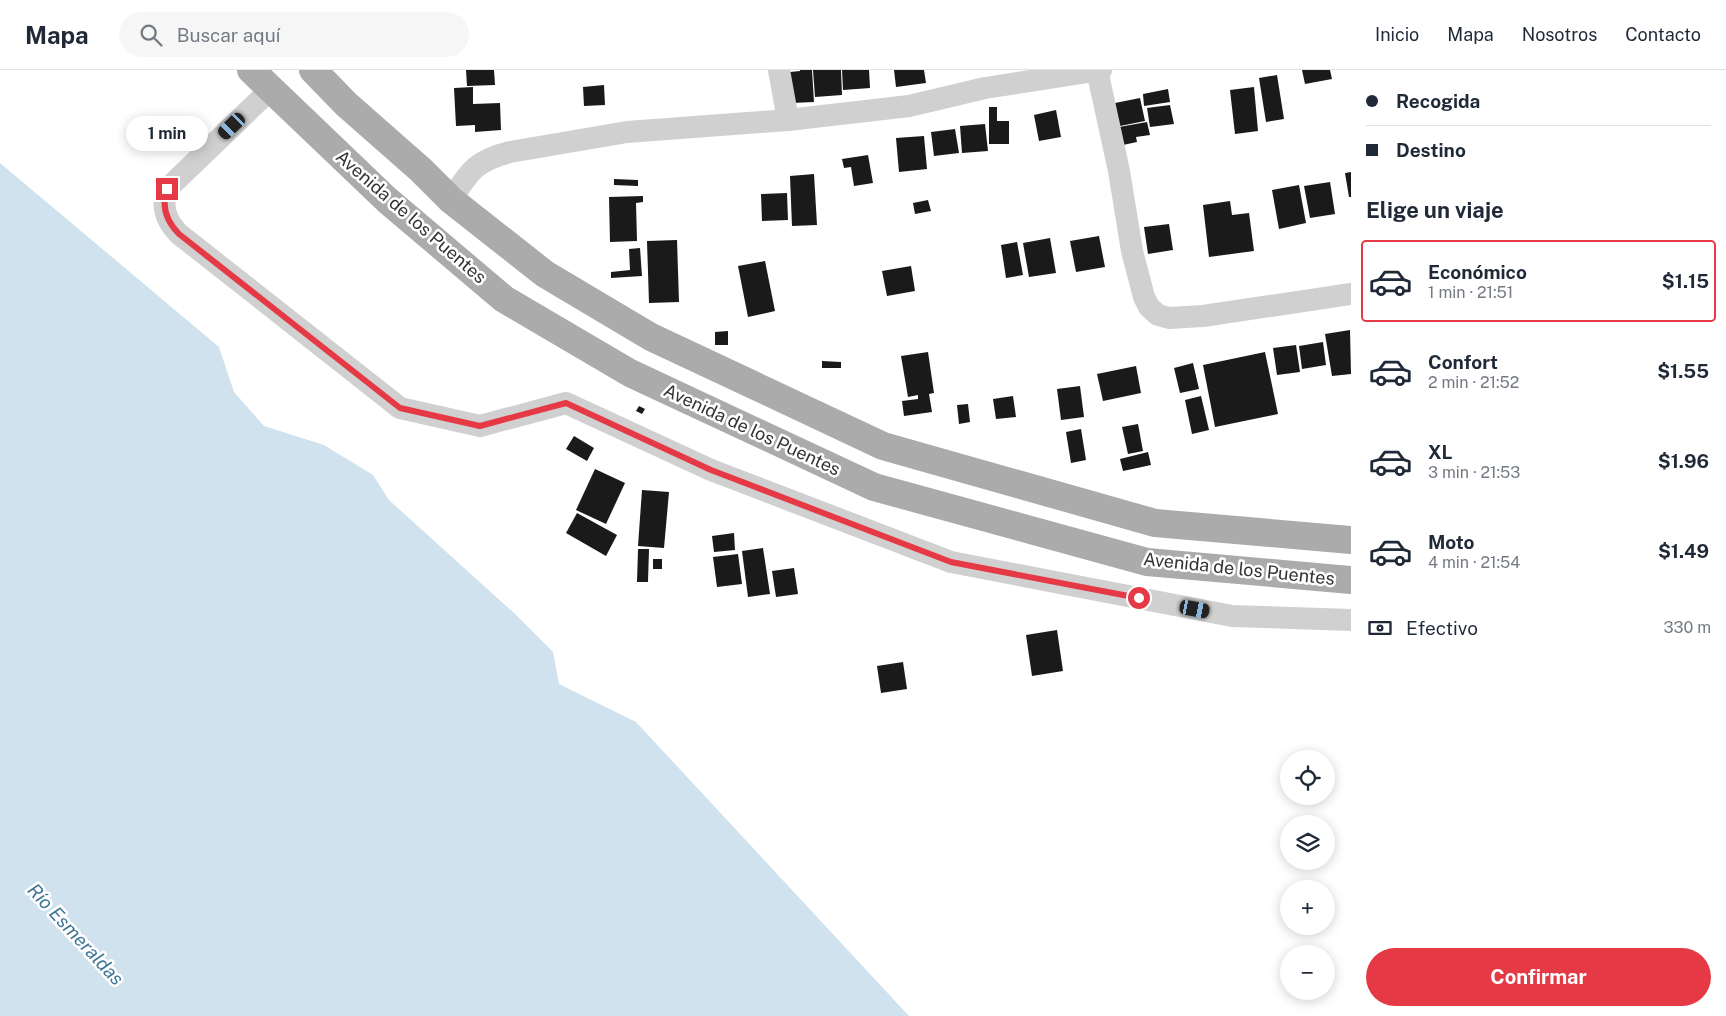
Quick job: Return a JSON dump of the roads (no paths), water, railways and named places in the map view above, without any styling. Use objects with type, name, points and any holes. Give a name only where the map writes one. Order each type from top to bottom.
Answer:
[{"type":"main road","name":"Avenida de los Puentes","points":[[251,70],[387,200],[504,298],[630,373],[874,487],[1147,562],[1351,580]]},
{"type":"main road","points":[[313,70],[346,104],[421,170],[451,200],[545,274],[651,337],[883,446],[1155,523],[1351,540]]},
{"type":"street","points":[[779,70],[788,120]]},
{"type":"street","points":[[451,200],[469,172],[496,156],[510,152],[627,132],[788,120],[909,106],[985,88],[1098,70],[1119,171],[1132,251],[1144,297],[1149,307],[1158,315],[1169,318],[1203,316],[1351,294]]},
{"type":"street","points":[[271,89],[167,189],[164,208],[168,224],[400,408],[480,426],[566,403],[711,470],[951,562],[1232,616],[1351,620]]},
{"type":"water","name":"Río Esmeraldas","points":[[0,163],[219,347],[234,392],[264,426],[324,445],[373,475],[389,500],[514,613],[553,652],[559,684],[636,722],[909,1016],[0,1016]]}]
